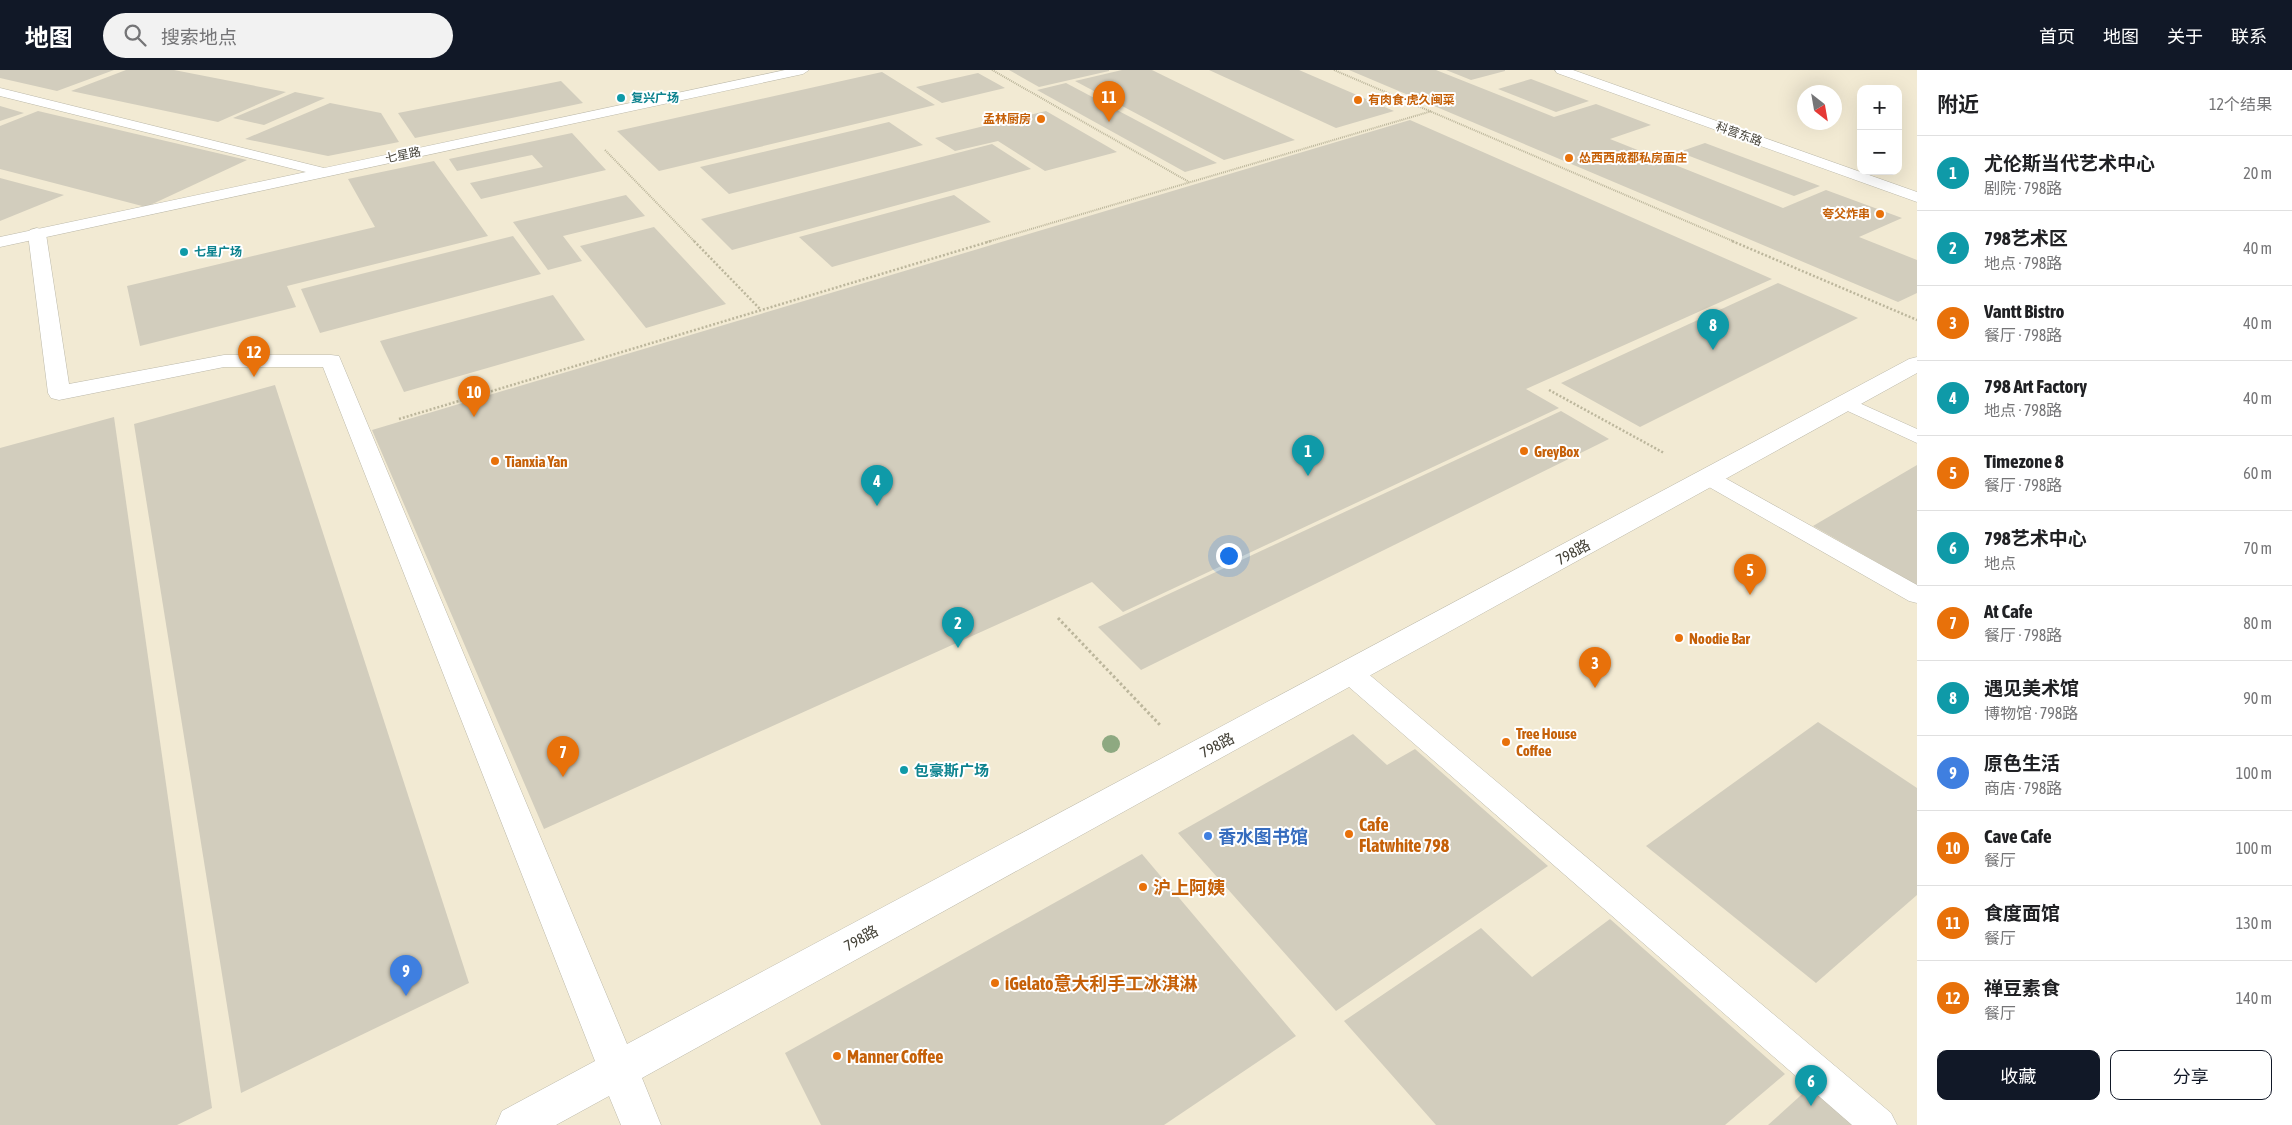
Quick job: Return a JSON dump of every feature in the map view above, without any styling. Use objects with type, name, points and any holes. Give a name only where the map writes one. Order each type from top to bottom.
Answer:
[{"type":"street","points":[[37,234],[59,394],[224,361],[331,361],[641,1125]]},
{"type":"street","name":"798路","points":[[516,1125],[1917,364]]},
{"type":"lane","name":"七星路","points":[[2,242],[575,119],[773,73],[803,70]]},
{"type":"lane","name":"科营东路","points":[[1561,70],[1917,197]]},
{"type":"lane","points":[[0,92],[324,172]]},
{"type":"lane","points":[[1846,403],[1917,437]]},
{"type":"lane","points":[[1708,478],[1917,594]]},
{"type":"lane","points":[[1350,673],[1879,1125]]},
{"type":"path","points":[[992,70],[1190,182]]},
{"type":"path","points":[[1334,70],[1917,320]]},
{"type":"path","points":[[360,431],[760,309],[1432,111]]},
{"type":"path","points":[[575,119],[760,309]]},
{"type":"path","points":[[1549,390],[1708,478]]},
{"type":"path","points":[[1058,618],[1191,758]]},
{"type":"shaded area","points":[[0,70],[1917,70],[1917,1125],[0,1125]]},
{"type":"building","points":[[0,70],[114,70],[57,91],[0,78]]},
{"type":"building","points":[[126,70],[174,70],[286,92],[218,122],[71,91]]},
{"type":"building","points":[[1009,70],[1109,70],[1109,71],[1039,87]]},
{"type":"building","points":[[1122,70],[1152,70],[1295,140],[1224,160],[1075,81]]},
{"type":"building","points":[[1209,70],[1299,70],[1394,111],[1336,128]]},
{"type":"building","points":[[1349,70],[1436,70],[1554,117],[1596,104],[1651,125],[1610,139],[1783,208],[1826,190],[1902,218],[1859,237],[1917,260],[1917,293],[1898,302]]},
{"type":"building","points":[[1446,70],[1505,70],[1505,71],[1471,80]]},
{"type":"building","points":[[882,72],[935,105],[659,171],[617,131]]},
{"type":"building","points":[[978,73],[1005,88],[942,103],[916,87]]},
{"type":"building","points":[[1531,79],[1589,101],[1556,112],[1498,89]]},
{"type":"building","points":[[561,81],[583,103],[415,138],[398,113]]},
{"type":"building","points":[[1066,83],[1217,163],[1185,172],[1037,90]]},
{"type":"building","points":[[295,92],[325,98],[264,125],[233,118]]},
{"type":"building","points":[[330,103],[381,113],[399,142],[328,156],[245,139]]},
{"type":"building","points":[[0,106],[24,113],[0,121]]},
{"type":"building","points":[[38,111],[247,160],[146,207],[0,169],[0,126]]},
{"type":"building","points":[[1046,111],[1117,152],[1045,171],[998,141],[955,151],[935,138]]},
{"type":"building","points":[[1410,120],[1772,279],[1526,389],[1559,408],[1123,612],[1092,582],[544,829],[372,430]]},
{"type":"building","points":[[889,122],[923,145],[729,194],[700,167]]},
{"type":"building","points":[[572,133],[606,170],[481,199],[470,183],[543,167],[532,155],[457,171],[449,159]]},
{"type":"building","points":[[1705,143],[1820,186],[1794,196],[1679,152]]},
{"type":"building","points":[[992,144],[1031,169],[732,250],[701,219]]},
{"type":"building","points":[[434,161],[488,236],[287,286],[296,307],[140,346],[127,286],[375,227],[348,179]]},
{"type":"building","points":[[0,178],[64,195],[0,221]]},
{"type":"building","points":[[626,195],[645,216],[563,236],[582,261],[548,270],[513,222]]},
{"type":"building","points":[[954,195],[991,222],[832,267],[799,237]]},
{"type":"building","points":[[654,227],[726,304],[646,328],[580,246]]},
{"type":"building","points":[[513,236],[541,274],[320,333],[301,289]]},
{"type":"building","points":[[1778,283],[1858,318],[1640,427],[1561,383]]},
{"type":"building","points":[[553,295],[585,340],[404,392],[380,341]]},
{"type":"building","points":[[275,385],[469,983],[241,1093],[134,424]]},
{"type":"building","points":[[1561,411],[1609,439],[1141,670],[1098,627]]},
{"type":"building","points":[[114,417],[212,1108],[177,1125],[0,1125],[0,448]]},
{"type":"building","points":[[1917,465],[1917,585],[1813,526]]},
{"type":"building","points":[[1818,722],[1917,788],[1917,895],[1816,983],[1646,846]]},
{"type":"building","points":[[1353,734],[1387,765],[1415,749],[1548,866],[1336,1011],[1178,833]]},
{"type":"building","points":[[1142,854],[1296,1036],[1164,1125],[821,1125],[785,1053]]},
{"type":"building","points":[[1610,919],[1785,1074],[1725,1125],[1436,1125],[1344,1021],[1481,928],[1532,977]]},
{"type":"building","points":[[1810,1087],[1854,1125],[1768,1125]]},
{"type":"place","name":"复兴广场","points":[[621,98]]},
{"type":"place","name":"有肉食·虎久闽菜","points":[[1358,100]]},
{"type":"place","name":"孟林厨房","points":[[1041,119]]},
{"type":"place","name":"食度面馆","points":[[1109,122]]},
{"type":"place","name":"怂西西成都私房面庄","points":[[1569,158]]},
{"type":"place","name":"夸父炸串","points":[[1880,214]]},
{"type":"place","name":"七星广场","points":[[184,252]]},
{"type":"place","name":"遇见美术馆","points":[[1713,350]]},
{"type":"place","name":"禅豆素食","points":[[254,377]]},
{"type":"place","name":"Cave Cafe","points":[[474,417]]},
{"type":"place","name":"GreyBox","points":[[1524,451]]},
{"type":"place","name":"Tianxia Yan","points":[[495,461]]},
{"type":"place","name":"尤伦斯当代艺术中心","points":[[1308,476]]},
{"type":"place","name":"798 Art Factory","points":[[877,506]]},
{"type":"place","name":"Timezone 8","points":[[1750,595]]},
{"type":"place","name":"Noodie Bar","points":[[1679,638]]},
{"type":"place","name":"798艺术区","points":[[958,648]]},
{"type":"place","name":"Vantt Bistro","points":[[1595,688]]},
{"type":"place","name":"Tree House Coffee","points":[[1506,742]]},
{"type":"place","name":"包豪斯广场","points":[[904,770]]},
{"type":"place","name":"At Cafe","points":[[563,777]]},
{"type":"place","name":"Cafe Flatwhite 798","points":[[1349,834]]},
{"type":"place","name":"香水图书馆","points":[[1208,836]]},
{"type":"place","name":"沪上阿姨","points":[[1143,887]]},
{"type":"place","name":"iGelato意大利手工冰淇淋","points":[[995,983]]},
{"type":"place","name":"原色生活","points":[[406,996]]},
{"type":"place","name":"Manner Coffee","points":[[837,1056]]},
{"type":"place","name":"798艺术中心","points":[[1811,1106]]}]
